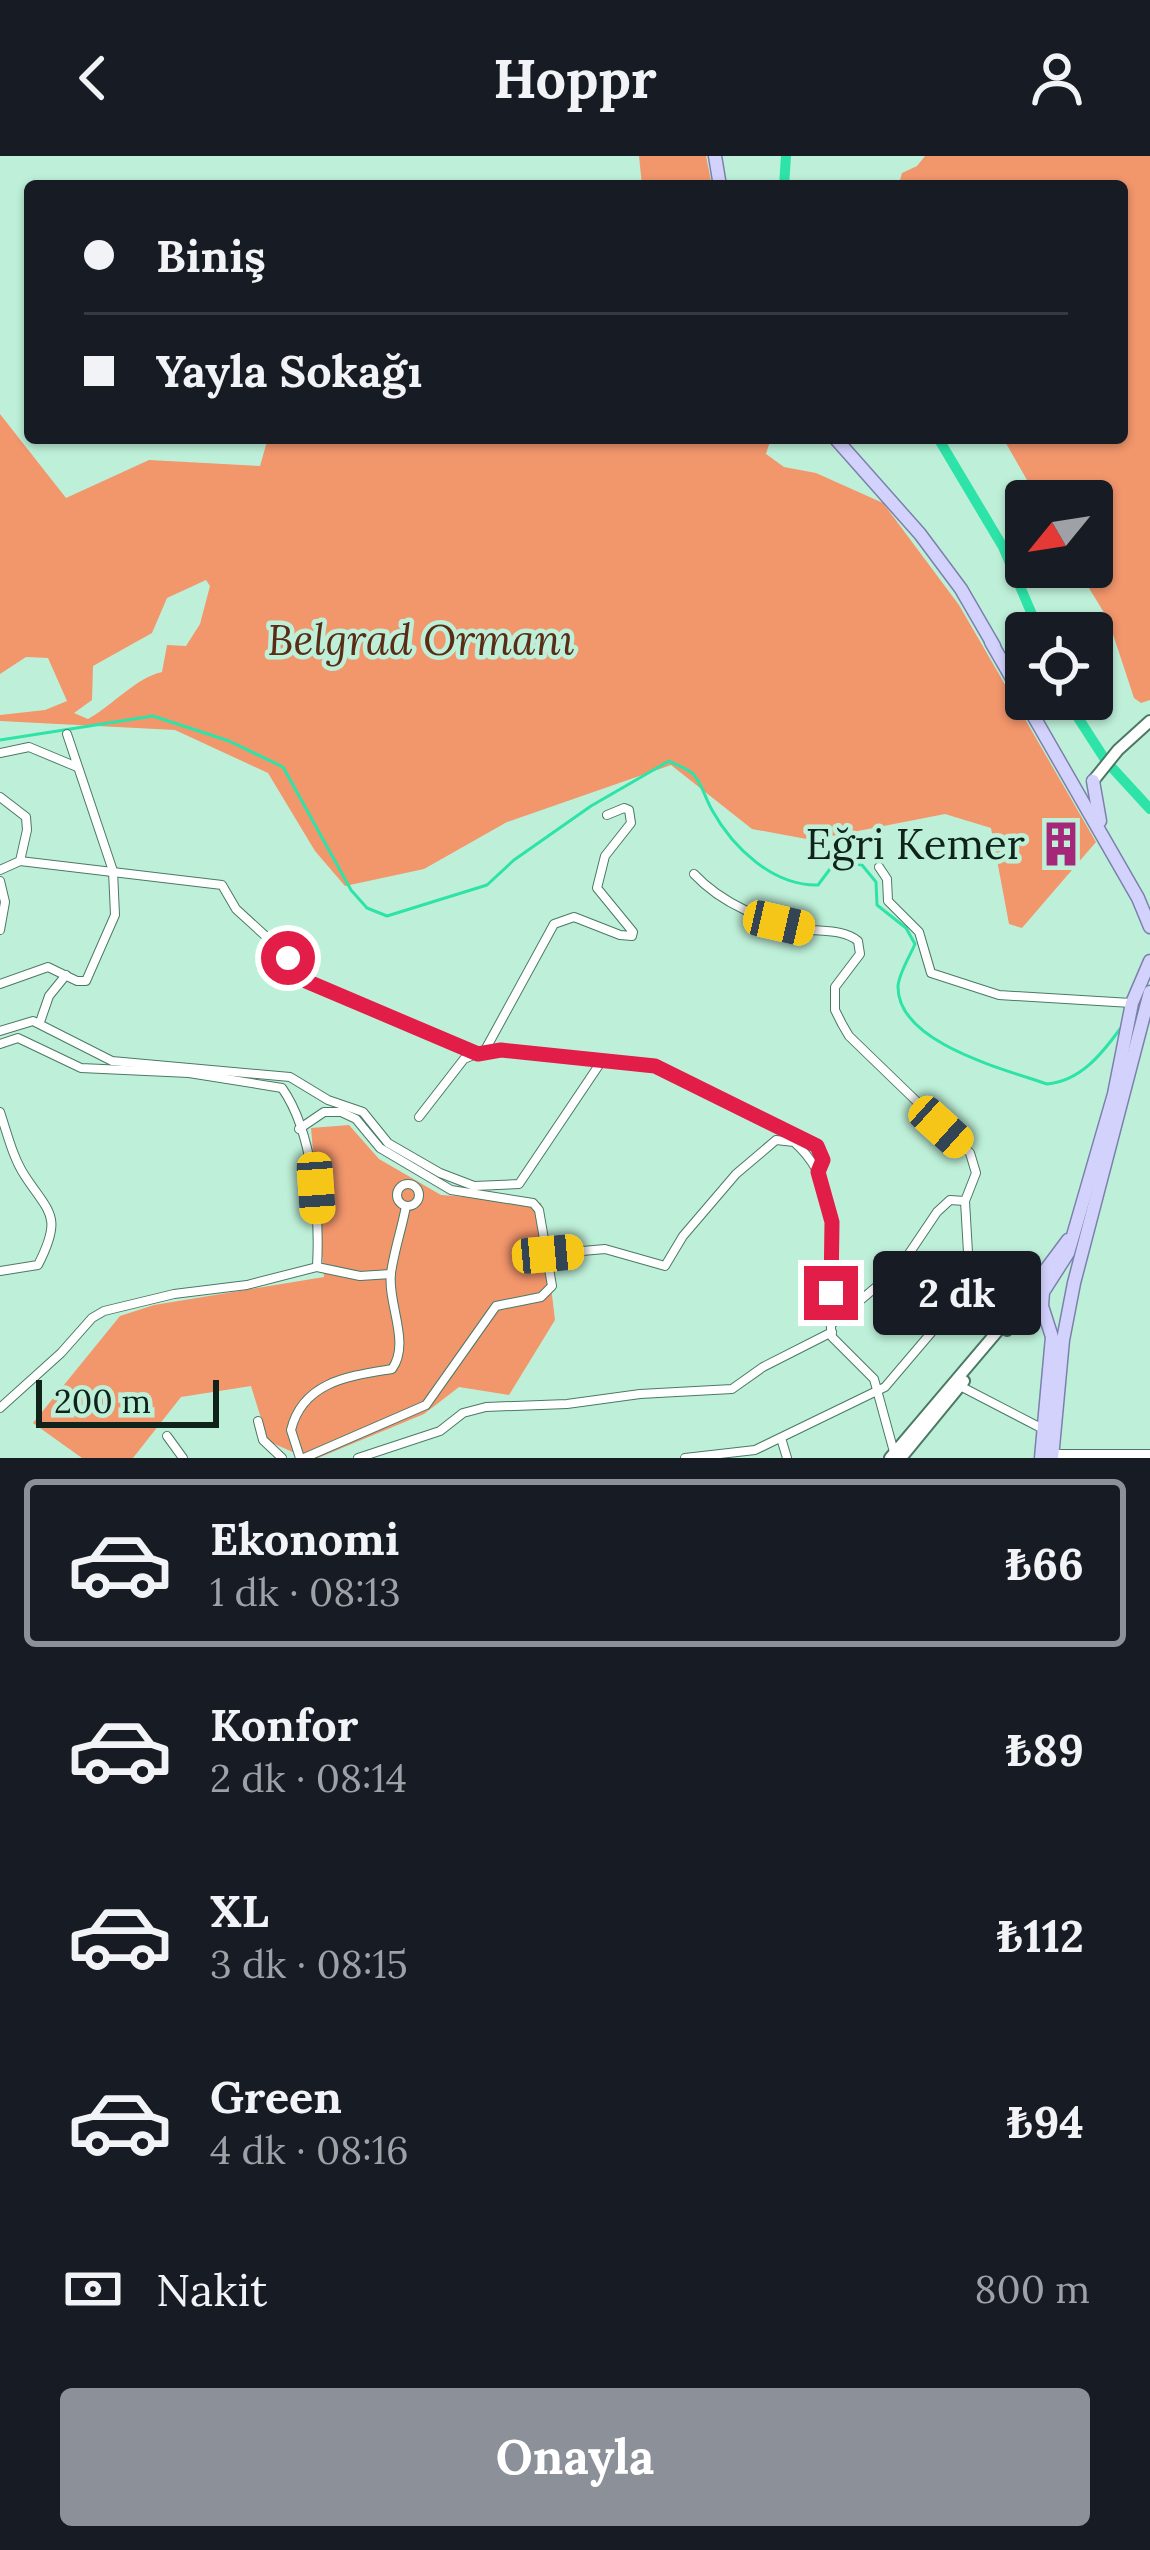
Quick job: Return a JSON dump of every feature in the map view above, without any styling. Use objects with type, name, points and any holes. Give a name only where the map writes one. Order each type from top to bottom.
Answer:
[{"type":"main road","points":[[840,444],[920,534],[961,589],[1005,662]]},
{"type":"main road","points":[[992,642],[1088,780],[1150,927]]},
{"type":"main road","points":[[1041,720],[1070,770],[1088,780],[1100,821],[1150,904]]},
{"type":"main road","points":[[1088,780],[1150,721]]},
{"type":"main road","points":[[1049,1457],[1090,1195],[1149,964]]},
{"type":"main road","points":[[1049,1457],[1043,1429],[1052,1337],[1042,1298],[1065,1260],[1090,1195]]},
{"type":"main road","points":[[895,1456],[1076,1229]]},
{"type":"main road","points":[[1018,1307],[1046,1287],[1062,1286],[1070,1303]]},
{"type":"main road","points":[[895,1456],[1014,1322],[1032,1312],[1060,1317],[1070,1303]]},
{"type":"street","points":[[0,983],[49,967],[86,981],[115,915],[112,871],[67,734]]},
{"type":"street","points":[[0,753],[29,748],[77,767]]},
{"type":"street","points":[[0,797],[26,817],[20,861]]},
{"type":"street","points":[[481,1053],[554,924],[574,917],[632,936],[597,888],[605,856],[632,823],[624,808],[607,815]]},
{"type":"street","points":[[0,870],[20,861],[222,884],[241,914],[280,948],[302,978],[481,1053]]},
{"type":"street","points":[[879,867],[887,879],[888,902],[919,932],[931,973],[1000,995],[1142,1000]]},
{"type":"street","points":[[685,1458],[755,1450],[892,1381],[970,1287],[965,1201],[976,1181],[970,1153],[849,1036],[835,1010],[836,987],[860,954],[859,941],[850,934],[803,928],[753,914],[708,889],[694,874]]},
{"type":"street","points":[[0,881],[5,902],[0,930]]},
{"type":"street","points":[[40,1022],[49,996],[66,975]]},
{"type":"street","points":[[0,1031],[40,1022],[112,1060],[290,1077],[328,1100],[363,1112],[388,1143],[474,1186],[519,1184],[601,1062]]},
{"type":"street","points":[[0,1044],[18,1038],[81,1068],[189,1073],[282,1088],[291,1101],[316,1188],[317,1267]]},
{"type":"street","points":[[419,1117],[464,1059],[481,1053],[501,1050],[645,1064],[797,1134],[820,1150],[823,1160],[818,1172]]},
{"type":"street","points":[[0,1112],[24,1175],[50,1207],[52,1221],[38,1264],[0,1271]]},
{"type":"street","points":[[299,1129],[324,1112],[341,1112],[356,1119],[375,1144],[458,1192],[533,1203],[539,1210],[548,1254],[549,1292],[496,1306],[425,1405],[302,1458],[291,1430],[310,1396],[343,1377],[392,1370],[397,1365],[391,1274],[406,1206]]},
{"type":"street","points":[[548,1254],[604,1249],[665,1266],[683,1236],[736,1174],[776,1141],[794,1142],[818,1172],[832,1222],[831,1329],[838,1345],[870,1372],[895,1456]]},
{"type":"street","points":[[406,1206],[398,1192],[409,1184],[414,1170]]},
{"type":"street","points":[[406,1206],[416,1203],[419,1196],[409,1184]]},
{"type":"street","points":[[358,1458],[440,1431],[464,1412],[486,1406],[568,1405],[640,1394],[732,1389],[763,1366],[831,1329],[900,1267],[937,1212],[950,1200],[965,1201]]},
{"type":"street","points":[[0,1408],[100,1313],[317,1267],[360,1276],[391,1274]]},
{"type":"street","points":[[970,1287],[1018,1307]]},
{"type":"street","points":[[959,1386],[1043,1429]]},
{"type":"street","points":[[258,1421],[261,1438],[282,1458]]},
{"type":"street","points":[[167,1436],[183,1458]]},
{"type":"street","points":[[781,1438],[788,1458]]},
{"type":"street","points":[[1049,1457],[1150,1454]]},
{"type":"green space","points":[[639,156],[706,156],[711,180],[641,180]]},
{"type":"green space","points":[[925,156],[1150,156],[1150,700],[1141,703],[1134,698],[1113,634],[1113,612],[1104,612],[1089,588],[1113,588],[1113,480],[1027,480],[1006,444],[1128,444],[1128,180],[900,180],[902,173]]},
{"type":"green space","name":"Belgrad Ormanı","points":[[0,414],[66,498],[149,460],[260,466],[266,444],[769,444],[766,454],[784,467],[816,473],[883,503],[959,605],[1005,685],[1005,720],[1025,720],[1096,842],[1022,928],[1009,924],[991,828],[945,814],[812,840],[752,829],[671,765],[507,822],[424,869],[345,886],[315,851],[268,773],[175,730],[0,721],[0,715],[45,710],[67,701],[48,658],[26,657],[0,674]],"holes":[[[206,580],[210,586],[200,624],[186,646],[167,645],[162,672],[143,679],[88,719],[74,713],[92,700],[93,666],[152,633],[167,598]]]},
{"type":"green space","points":[[349,1125],[379,1159],[441,1195],[541,1203],[555,1320],[509,1395],[459,1387],[424,1414],[318,1458],[306,1458],[268,1441],[251,1386],[181,1397],[133,1458],[82,1458],[33,1423],[120,1316],[154,1305],[324,1277],[311,1128]]},
{"type":"waterway","points":[[784,180],[786,156]]},
{"type":"waterway","points":[[942,444],[1003,547],[1031,612]]},
{"type":"waterway","points":[[0,740],[153,716],[229,741],[283,767],[351,890],[367,908],[387,916],[487,885],[591,806],[669,761],[694,775],[731,838],[770,872],[818,885],[836,861],[862,865],[876,882],[877,905],[906,928],[915,944],[898,987],[903,1007],[934,1038],[956,1051],[1047,1084],[1080,1072],[1120,1029]]},
{"type":"waterway","points":[[1080,720],[1106,761],[1150,809]]},
{"type":"place","name":"Eğri Kemer","points":[[1061,844]]},
{"type":"route","points":[[288,958],[306,981],[478,1054],[501,1050],[655,1066],[817,1146],[823,1160],[818,1172],[832,1222],[831,1293]]}]
